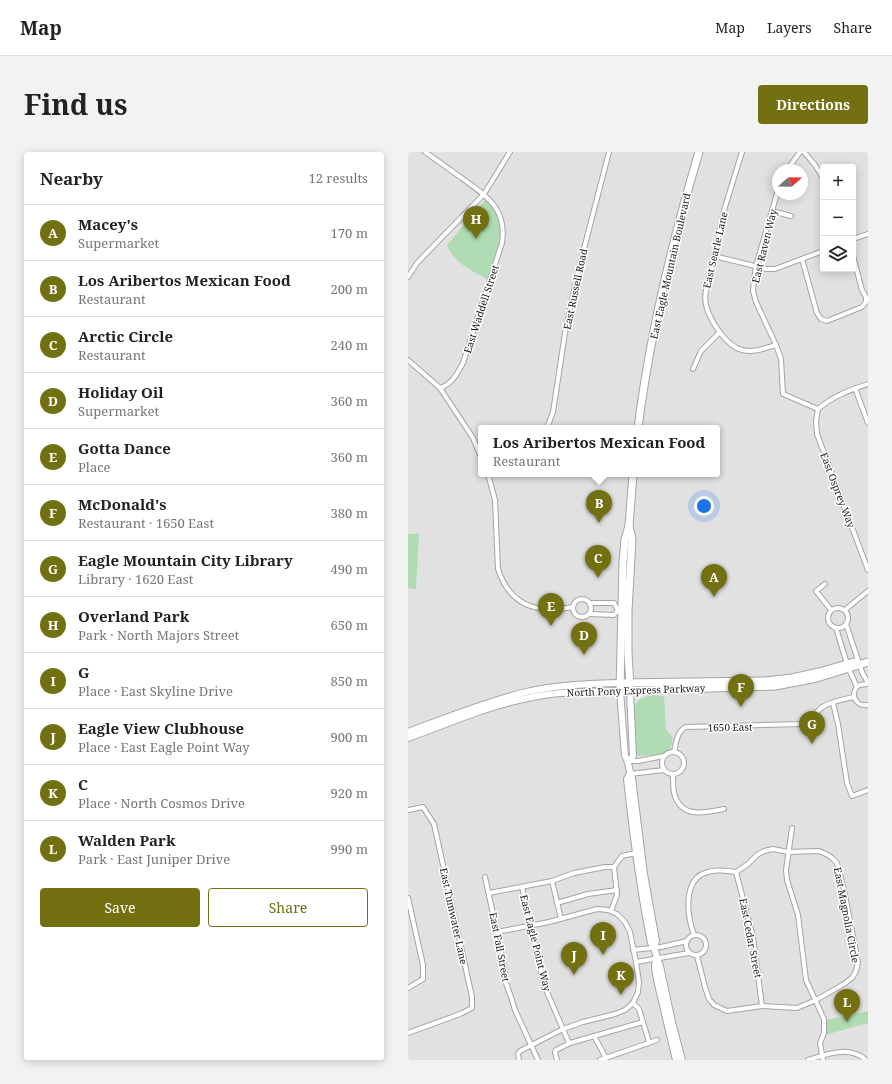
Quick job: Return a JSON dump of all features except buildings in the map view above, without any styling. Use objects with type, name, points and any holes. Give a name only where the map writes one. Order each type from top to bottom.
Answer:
[{"type":"main road","name":"East Eagle Mountain Boulevard","points":[[638,425],[662,287],[675,235],[699,152]]},
{"type":"main road","points":[[620,691],[622,610],[632,539],[629,526],[633,477]]},
{"type":"main road","points":[[622,610],[628,652],[630,691]]},
{"type":"main road","name":"North Pony Express Parkway","points":[[859,663],[868,658]]},
{"type":"main road","name":"North Pony Express Parkway","points":[[619,683],[765,680],[792,678],[868,662]]},
{"type":"main road","name":"North Pony Express Parkway","points":[[620,691],[776,686],[817,678],[848,666]]},
{"type":"street","points":[[426,152],[484,194]]},
{"type":"street","points":[[408,277],[418,262],[484,194],[510,152]]},
{"type":"street","name":"East Russell Road","points":[[548,425],[553,412],[579,268],[609,152]]},
{"type":"street","name":"East Searle Lane","points":[[742,152],[726,207],[705,298],[707,307],[720,332],[734,347],[751,351],[776,345]]},
{"type":"street","points":[[791,164],[800,152]]},
{"type":"street","points":[[804,152],[820,173]]},
{"type":"street","name":"East Waddell Street","points":[[440,388],[446,386],[453,379],[463,363],[502,242],[502,221],[496,207],[484,194]]},
{"type":"street","name":"East Raven Way","points":[[775,200],[756,266],[753,291],[756,302],[776,345],[781,360],[783,394],[818,409]]},
{"type":"street","points":[[772,211],[791,216]]},
{"type":"street","points":[[856,238],[868,234]]},
{"type":"street","points":[[714,256],[767,269],[775,269],[820,252]]},
{"type":"street","points":[[802,259],[817,313],[820,319],[827,321],[862,307],[866,302],[866,296],[862,290],[856,267]]},
{"type":"street","points":[[693,369],[701,351],[720,332]]},
{"type":"street","points":[[408,360],[440,388],[473,438],[478,450]]},
{"type":"street","points":[[818,409],[828,401],[855,388],[868,384]]},
{"type":"street","points":[[855,388],[868,423]]},
{"type":"street","name":"East Osprey Way","points":[[818,409],[816,421],[817,434],[868,570]]},
{"type":"street","points":[[489,477],[495,500],[498,569],[503,582],[511,594],[523,603],[534,608],[559,610],[573,607],[579,600],[586,600],[590,603],[614,603],[622,610],[614,615],[590,614],[585,617],[578,617],[575,614],[573,607]]},
{"type":"street","points":[[825,584],[816,591],[831,610]]},
{"type":"street","points":[[845,610],[868,591]]},
{"type":"street","points":[[590,603],[592,609],[590,614]]},
{"type":"street","points":[[846,624],[841,628],[832,626],[828,621],[828,615],[831,610],[837,607],[845,610],[848,616],[846,624],[859,663],[868,684],[862,684],[857,687],[854,692],[854,697],[861,705],[868,705]]},
{"type":"street","points":[[836,628],[848,666],[857,687]]},
{"type":"street","name":"North Pony Express Parkway","points":[[408,732],[488,703],[523,693],[570,686],[619,683]]},
{"type":"street","points":[[620,691],[626,756],[629,761],[630,774],[632,778],[645,880],[656,941],[654,947]]},
{"type":"street","name":"North Pony Express Parkway","points":[[408,738],[493,707],[527,698],[570,692],[620,691]]},
{"type":"street","points":[[629,761],[633,756],[630,691]]},
{"type":"street","name":"1650 East","points":[[674,752],[678,734],[682,729],[802,724],[810,721],[823,707],[854,697]]},
{"type":"street","points":[[833,703],[838,724],[846,783],[852,796],[868,790]]},
{"type":"street","points":[[629,761],[664,756],[668,753],[674,752],[681,755],[684,762],[682,769],[673,774],[664,770],[630,774]]},
{"type":"street","points":[[664,756],[662,763],[664,770]]},
{"type":"street","points":[[684,762],[690,763]]},
{"type":"street","points":[[630,774],[627,779],[636,853],[651,943],[654,947],[656,958],[660,966],[682,1060]]},
{"type":"street","points":[[673,774],[674,792],[678,803],[689,811],[705,813],[724,809]]},
{"type":"street","name":"East Tumwater Lane","points":[[408,810],[423,807],[434,824],[472,997],[472,1008],[460,1014],[408,1033]]},
{"type":"street","points":[[792,828],[786,870],[787,880],[798,915],[806,980],[824,1019],[824,1033],[820,1043],[822,1058]]},
{"type":"street","points":[[694,935],[690,918],[688,896],[694,881],[702,874],[707,872],[719,870],[736,872],[764,851],[773,849],[788,852]]},
{"type":"street","name":"East Magnolia Circle","points":[[788,852],[816,851],[824,853],[832,858],[838,867],[858,962],[855,974],[852,978],[816,1000]]},
{"type":"street","points":[[610,911],[616,901],[617,890],[614,867],[622,856],[636,853]]},
{"type":"street","points":[[489,893],[552,881],[574,872],[614,867]]},
{"type":"street","name":"East Cedar Street","points":[[736,872],[753,937],[762,1006]]},
{"type":"street","name":"East Fall Street","points":[[485,877],[504,965],[506,983],[512,997],[515,1010],[532,1044],[538,1060]]},
{"type":"street","points":[[552,881],[561,919]]},
{"type":"street","name":"East Eagle Point Way","points":[[522,887],[544,985],[569,1043]]},
{"type":"street","points":[[557,903],[588,894],[617,890]]},
{"type":"street","points":[[408,898],[423,965],[423,980],[408,988]]},
{"type":"street","points":[[497,932],[597,910],[610,911],[620,916],[626,922],[630,932],[635,956],[639,987],[637,996],[633,1003],[620,1013],[583,1022],[563,1029],[532,1044],[520,1051],[518,1054],[519,1060]]},
{"type":"street","points":[[633,950],[687,941],[694,935],[701,936],[706,941],[707,945],[705,951],[697,956]]},
{"type":"street","points":[[687,941],[686,946],[689,953]]},
{"type":"street","points":[[636,962],[689,953],[697,956]]},
{"type":"street","points":[[697,956],[709,999],[714,1005],[728,1012],[762,1006],[797,1008],[816,1000]]},
{"type":"street","points":[[656,958],[656,974],[676,1060]]},
{"type":"street","points":[[633,1003],[639,1009],[649,1042]]},
{"type":"street","points":[[557,1060],[555,1052],[569,1043],[643,1022]]},
{"type":"street","points":[[594,1036],[606,1058]]},
{"type":"street","points":[[600,1060],[657,1040]]},
{"type":"street","points":[[808,1060],[822,1058],[842,1051],[860,1055],[866,1060]]},
{"type":"green space","points":[[485,200],[493,208],[498,217],[500,227],[498,248],[487,279],[458,261],[447,245]]},
{"type":"green space","points":[[408,534],[419,534],[416,589],[408,588]]},
{"type":"green space","points":[[647,696],[664,696],[666,730],[673,737],[670,750],[660,755],[634,756],[632,728],[633,712],[637,702]]},
{"type":"green space","points":[[868,1011],[868,1023],[825,1035],[826,1020]]},
{"type":"place","name":"Overland Park","points":[[476,239]]},
{"type":"place","name":"Los Aribertos Mexican Food","points":[[599,523]]},
{"type":"place","name":"Arctic Circle","points":[[598,578]]},
{"type":"place","name":"Macey's","points":[[714,597]]},
{"type":"place","name":"Gotta Dance","points":[[551,626]]},
{"type":"place","name":"Holiday Oil","points":[[584,655]]},
{"type":"place","name":"McDonald's","points":[[741,707]]},
{"type":"place","name":"Eagle Mountain City Library","points":[[812,744]]},
{"type":"place","name":"G","points":[[603,955]]},
{"type":"place","name":"Eagle View Clubhouse","points":[[574,975]]},
{"type":"place","name":"C","points":[[621,995]]},
{"type":"place","name":"Walden Park","points":[[847,1022]]}]
